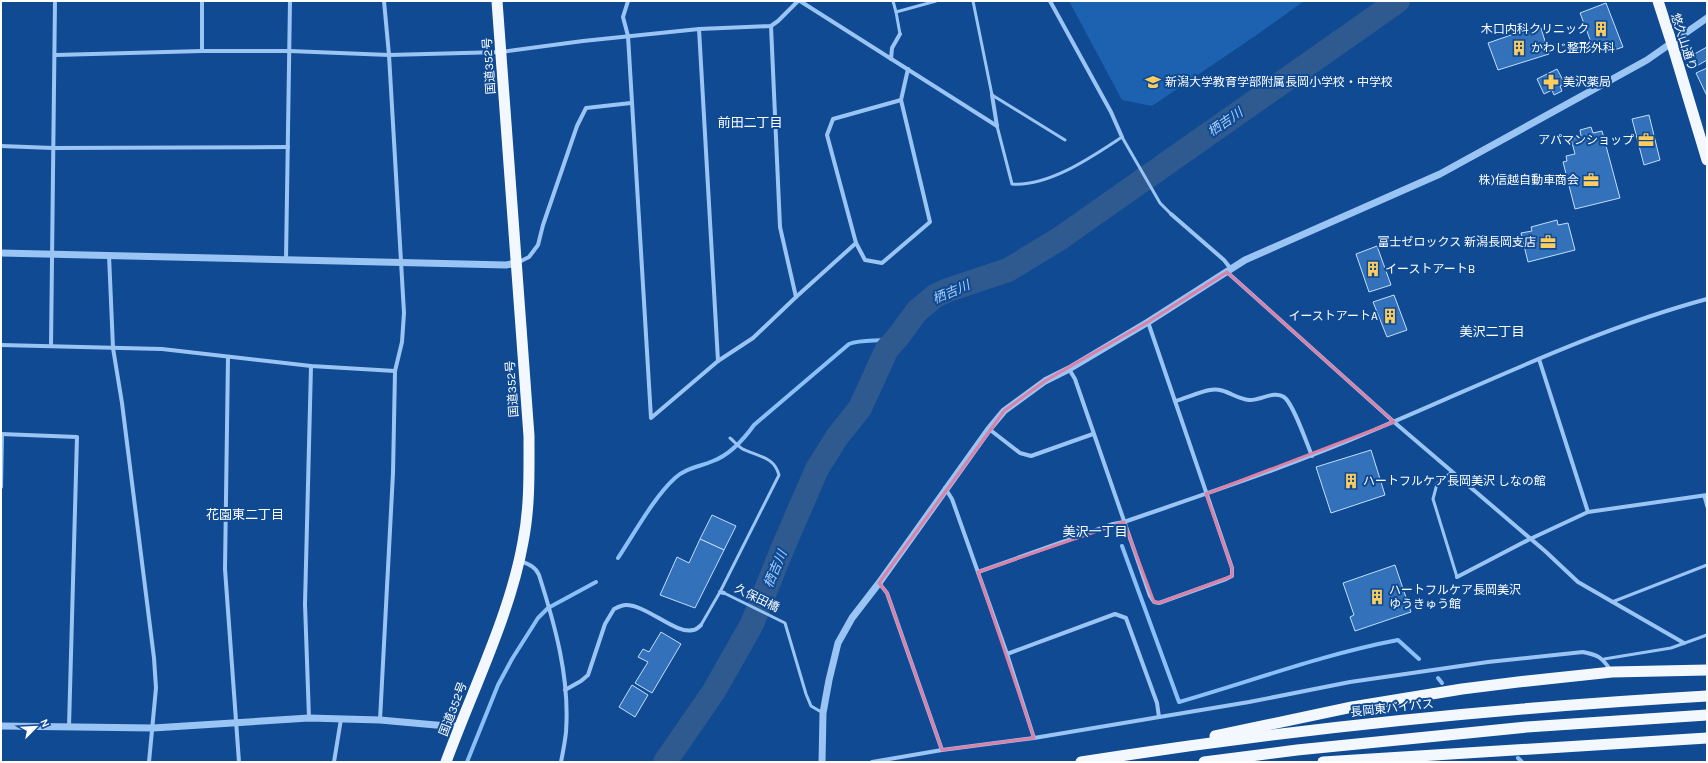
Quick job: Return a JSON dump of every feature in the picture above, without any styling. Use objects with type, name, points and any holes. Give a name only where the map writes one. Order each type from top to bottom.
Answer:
[{"type":"highway","name":"国道352号","points":[[446,762],[499,626],[519,561],[524,541],[530,486],[529,436],[497,1]]},
{"type":"highway","name":"悠久山通り","points":[[1658,1],[1704,139],[1707,160]]},
{"type":"highway","points":[[1162,749],[1262,725],[1352,707],[1518,682],[1612,672],[1707,670]]},
{"type":"highway","name":"長岡東バイパス","points":[[1081,762],[1162,749],[1353,725],[1440,716],[1707,696]]},
{"type":"highway","points":[[1204,762],[1297,750],[1527,726],[1707,715]]},
{"type":"highway","points":[[1323,762],[1707,738]]},
{"type":"street","points":[[51,346],[53,148],[56,55],[55,1]]},
{"type":"street","points":[[202,1],[202,51]]},
{"type":"street","points":[[286,260],[290,1]]},
{"type":"street","points":[[380,720],[393,473],[395,371],[402,342],[404,313],[389,55],[384,1]]},
{"type":"street","points":[[628,1],[623,17],[628,36],[651,418],[718,361],[753,338],[856,243]]},
{"type":"street","points":[[56,55],[202,51],[290,51],[389,55],[501,52],[583,40],[699,29],[772,26],[799,1],[997,126]]},
{"type":"street","points":[[1050,1],[1111,112],[1122,137]]},
{"type":"street","points":[[822,762],[823,713],[838,643],[852,618],[879,583],[945,488],[1004,411],[1025,394],[1045,381],[1069,369],[1148,322],[1245,260],[1440,174],[1647,60],[1672,44],[1707,18]]},
{"type":"street","points":[[772,26],[780,227],[796,297]]},
{"type":"street","points":[[699,29],[718,361]]},
{"type":"street","points":[[891,59],[892,48],[900,34]]},
{"type":"street","points":[[901,100],[833,119],[827,134],[856,243],[865,260],[882,263],[930,222],[901,100],[908,69]]},
{"type":"street","points":[[992,95],[997,126]]},
{"type":"street","points":[[1,253],[506,265],[517,263],[529,257],[538,245],[543,225],[577,126],[586,108],[631,102]]},
{"type":"street","points":[[1,146],[53,148],[288,147]]},
{"type":"street","points":[[1171,214],[1224,260],[1229,270],[1394,422],[1578,582],[1684,643]]},
{"type":"street","points":[[109,255],[113,348],[122,403],[154,658],[156,688],[149,762]]},
{"type":"street","points":[[978,572],[1312,456],[1539,359],[1618,327],[1707,299]]},
{"type":"street","points":[[1069,369],[1075,379],[1150,596],[1154,602],[1159,603],[1232,576],[1232,568],[1148,322]]},
{"type":"street","points":[[1,345],[162,349],[228,358],[311,366],[395,371]]},
{"type":"street","points":[[228,358],[224,569],[239,762]]},
{"type":"street","points":[[1539,359],[1588,512]]},
{"type":"street","points":[[309,718],[305,604],[311,366]]},
{"type":"street","points":[[1175,401],[1211,390],[1224,391],[1244,400],[1251,400],[1276,394],[1284,397],[1292,408],[1312,456]]},
{"type":"street","points":[[989,429],[1020,453],[1031,456],[1093,434]]},
{"type":"street","points":[[1,487],[2,434],[77,436],[69,727]]},
{"type":"street","points":[[945,488],[952,499],[978,572],[1007,654],[1034,738]]},
{"type":"street","points":[[1457,577],[1530,539],[1588,512],[1705,496]]},
{"type":"street","points":[[519,561],[536,569],[551,613],[558,646],[565,690],[566,731],[561,762]]},
{"type":"street","points":[[879,583],[887,594],[942,750]]},
{"type":"street","points":[[565,690],[581,681],[588,675],[605,624],[614,609],[625,605],[637,607],[680,629],[690,631],[695,630],[701,625]]},
{"type":"street","points":[[1007,654],[1115,614],[1126,618],[1156,703],[1159,717]]},
{"type":"street","points":[[872,762],[942,750],[1034,738],[1249,702],[1350,682],[1488,662],[1583,652],[1596,655],[1604,659],[1612,672]]},
{"type":"street","points":[[1,726],[153,728],[309,718],[380,720],[460,726]]},
{"type":"street","points":[[334,762],[341,719]]},
{"type":"lane","points":[[893,1],[900,34]]},
{"type":"lane","points":[[896,12],[936,1]]},
{"type":"lane","points":[[973,1],[992,95],[1065,140]]},
{"type":"lane","points":[[997,126],[1012,184],[1022,185],[1069,170],[1122,137],[1160,203],[1171,214]]},
{"type":"lane","points":[[701,625],[722,592],[779,476],[777,467],[770,461],[743,450],[730,438]]},
{"type":"lane","points":[[1452,472],[1437,484],[1433,499],[1457,577]]},
{"type":"lane","points":[[1705,496],[1707,507]]},
{"type":"lane","points":[[1611,602],[1707,565]]},
{"type":"lane","name":"久保田橋","points":[[722,592],[785,623],[791,638],[806,694],[811,706],[823,713]]},
{"type":"lane","points":[[1604,659],[1671,648],[1707,636]]},
{"type":"highlighted area","points":[[1227,272],[1394,422],[1206,494],[1232,568],[1232,576],[1159,603],[1154,602],[1124,522],[978,572],[1034,738],[942,750],[887,593],[879,583],[1004,411],[1045,381],[1148,322]]},
{"type":"shaded area","name":"新潟大学教育学部附属長岡小学校・中学校","points":[[1069,1],[1304,1],[1152,106],[1122,100]]},
{"type":"building","name":"木口内科クリニック","points":[[1606,3],[1623,47],[1611,51],[1608,44],[1594,50],[1580,13]]},
{"type":"building","name":"かわじ整形外科","points":[[1540,25],[1549,54],[1498,70],[1488,43]]},
{"type":"building","points":[[1707,47],[1707,60],[1695,67],[1689,57]]},
{"type":"building","points":[[1707,68],[1707,96],[1696,73]]},
{"type":"building","name":"美沢薬局","points":[[1557,69],[1565,84],[1560,86],[1562,91],[1554,95],[1552,90],[1544,94],[1537,79]]},
{"type":"building","name":"アパマンショップ","points":[[1649,115],[1660,160],[1644,165],[1632,119]]},
{"type":"building","name":"株)信越自動車商会","points":[[1591,127],[1593,133],[1602,131],[1620,198],[1575,209],[1563,162],[1567,161],[1566,156],[1575,154],[1571,139],[1581,136],[1580,130]]},
{"type":"building","name":"富士ゼロックス 新潟長岡支店","points":[[1557,220],[1558,225],[1568,223],[1575,250],[1528,262],[1521,233],[1532,231],[1531,227]]},
{"type":"building","name":"イーストアートB","points":[[1377,246],[1391,285],[1369,292],[1356,254]]},
{"type":"building","name":"イーストアートA","points":[[1394,295],[1407,330],[1387,337],[1373,302]]},
{"type":"building","name":"ハートフルケア長岡美沢 しなの館","points":[[1371,450],[1385,495],[1331,513],[1316,467]]},
{"type":"building","points":[[712,515],[736,526],[724,550],[700,539]]},
{"type":"building","points":[[700,539],[724,550],[695,608],[660,595],[677,557],[689,563]]},
{"type":"building","name":"ハートフルケア長岡美沢 ゆうきゅう館","points":[[1395,565],[1411,612],[1355,631],[1350,617],[1354,615],[1343,583]]},
{"type":"building","points":[[661,632],[681,644],[652,693],[635,683],[648,662],[638,657],[643,649],[649,652]]},
{"type":"building","points":[[632,685],[648,695],[635,717],[619,707]]},
{"type":"waterway","name":"栖吉川","points":[[665,762],[714,691],[752,624],[817,469],[837,437],[860,408],[887,349],[917,311],[935,296],[948,290],[1008,270],[1059,239],[1398,1]]},
{"type":"waterway","points":[[618,558],[659,495],[675,478],[688,470],[725,455],[746,436],[754,425],[849,344],[861,341],[886,340],[898,337]]},
{"type":"waterway","points":[[1122,546],[1179,702],[1315,660],[1398,640],[1419,659]]},
{"type":"waterway","points":[[467,762],[498,685],[512,659],[538,618],[548,608],[596,582]]},
{"type":"waterway","points":[[1438,678],[1442,683]]},
{"type":"waterway","points":[[1518,758],[1522,762]]},
{"type":"place","name":"木口内科クリニック","points":[[1601,29]]},
{"type":"place","name":"かわじ整形外科","points":[[1519,48]]},
{"type":"place","name":"新潟大学教育学部附属長岡小学校・中学校","points":[[1153,82]]},
{"type":"place","name":"美沢薬局","points":[[1551,82]]},
{"type":"place","name":"アパマンショップ","points":[[1646,140]]},
{"type":"place","name":"株)信越自動車商会","points":[[1591,180]]},
{"type":"place","name":"富士ゼロックス 新潟長岡支店","points":[[1548,242]]},
{"type":"place","name":"イーストアートB","points":[[1373,269]]},
{"type":"place","name":"イーストアートA","points":[[1390,316]]},
{"type":"place","name":"ハートフルケア長岡美沢 しなの館","points":[[1351,481]]},
{"type":"place","name":"ハートフルケア長岡美沢 ゆうきゅう館","points":[[1377,597]]},
{"type":"district","name":"前田二丁目","points":[[750,122]]},
{"type":"district","name":"美沢二丁目","points":[[1492,331]]},
{"type":"district","name":"花園東二丁目","points":[[245,514]]},
{"type":"district","name":"美沢一丁目","points":[[1095,531]]}]
